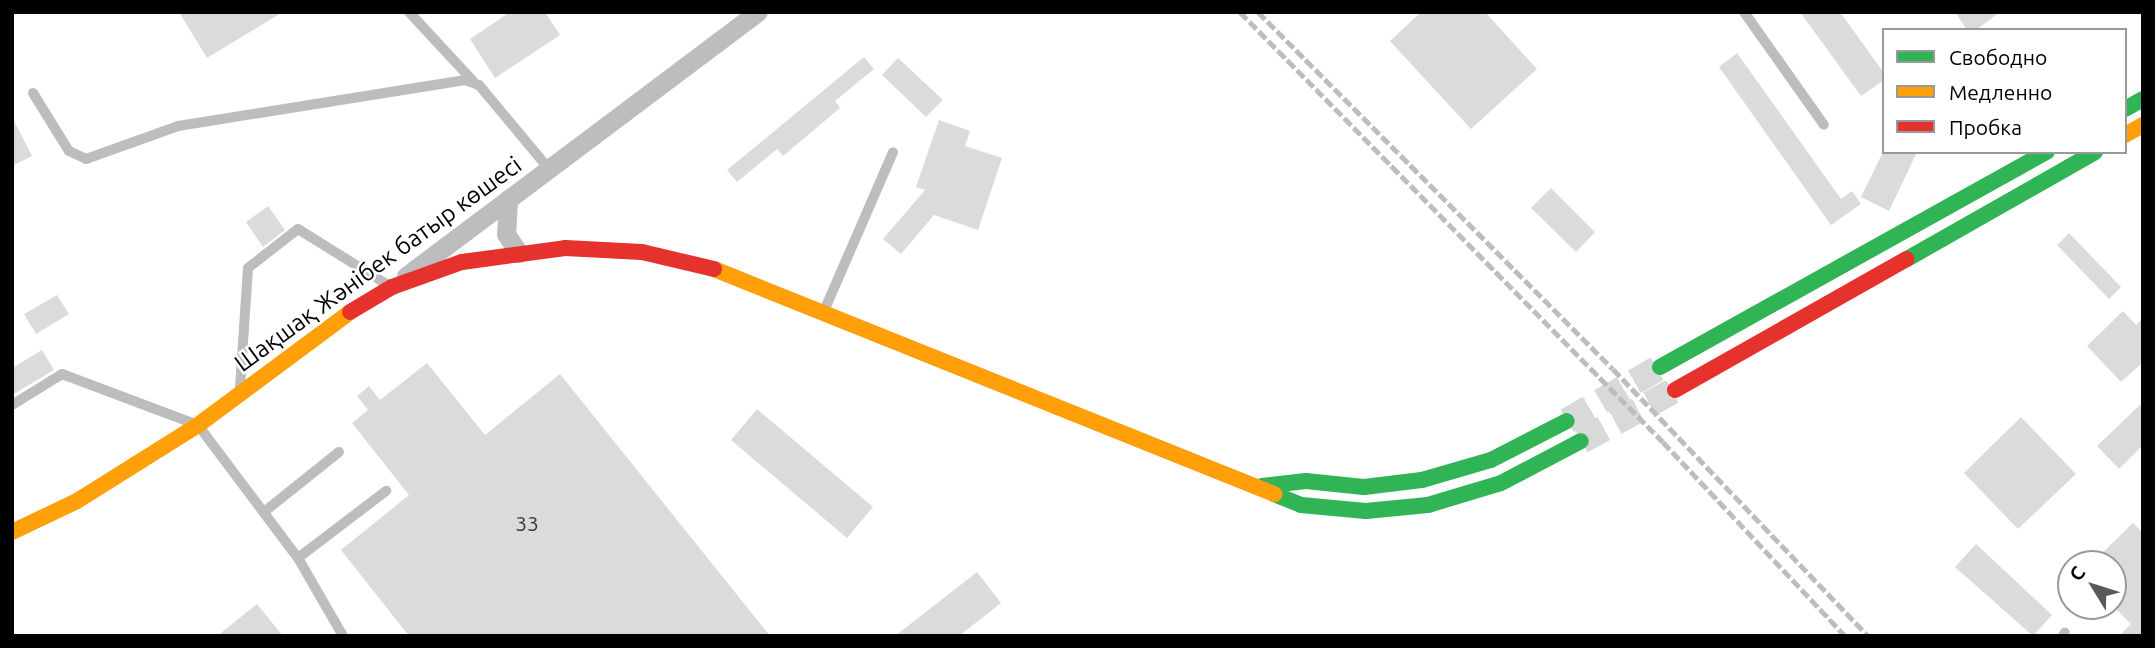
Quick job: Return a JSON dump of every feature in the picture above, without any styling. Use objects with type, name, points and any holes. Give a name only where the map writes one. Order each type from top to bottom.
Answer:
[{"type":"main road","points":[[2127,108],[2143,99]]},
{"type":"main road","points":[[2127,134],[2143,125]]},
{"type":"main road","points":[[1660,368],[2043,154]]},
{"type":"main road","points":[[1675,390],[2091,154]]},
{"type":"main road","points":[[392,287],[462,262],[519,253],[565,248],[642,252],[717,270],[1262,486],[1301,505],[1366,511],[1428,505],[1501,483],[1581,441]]},
{"type":"main road","name":"Шақшақ Жәнібек батыр көшесі","points":[[12,532],[77,501],[198,425],[350,312],[392,287]]},
{"type":"main road","points":[[1262,486],[1306,481],[1364,487],[1422,480],[1491,460],[1567,421]]},
{"type":"street","name":"Шақшақ Жәнібек батыр көшесі","points":[[392,287],[758,12]]},
{"type":"street","points":[[508,200],[506,234],[519,253]]},
{"type":"lane","points":[[410,12],[549,169]]},
{"type":"lane","points":[[1744,12],[1824,125]]},
{"type":"lane","points":[[33,93],[69,151],[86,159],[178,125],[474,82]]},
{"type":"lane","points":[[824,312],[893,152]]},
{"type":"lane","points":[[240,395],[248,268],[298,229],[392,287]]},
{"type":"lane","points":[[12,405],[62,374],[198,425],[298,558],[343,636]]},
{"type":"lane","points":[[264,512],[339,453]]},
{"type":"lane","points":[[298,558],[386,491]]},
{"type":"building","points":[[179,12],[283,12],[207,58]]},
{"type":"building","points":[[510,12],[545,12],[560,35],[495,78],[470,39]]},
{"type":"building","points":[[1421,12],[1485,12],[1537,69],[1471,129],[1390,41]]},
{"type":"building","points":[[1800,12],[1840,12],[1882,70],[1882,81],[1861,96]]},
{"type":"building","points":[[1955,12],[2000,12],[1979,28],[1966,28]]},
{"type":"building","points":[[1737,53],[1841,199],[1852,191],[1861,204],[1831,225],[1719,67]]},
{"type":"building","points":[[864,57],[874,69],[835,101],[840,108],[783,156],[777,149],[737,182],[727,170]]},
{"type":"building","points":[[898,58],[943,100],[926,117],[882,75]]},
{"type":"building","points":[[12,117],[32,156],[12,166]]},
{"type":"building","points":[[939,120],[970,131],[965,146],[1002,158],[978,230],[934,215],[901,254],[883,239],[925,190],[916,187]]},
{"type":"building","points":[[1882,154],[1916,154],[1889,211],[1861,197]]},
{"type":"building","points":[[1551,188],[1595,232],[1576,252],[1531,208]]},
{"type":"building","points":[[268,206],[285,230],[263,247],[246,222]]},
{"type":"building","points":[[2069,233],[2121,287],[2109,299],[2057,245]]},
{"type":"building","points":[[57,295],[69,314],[36,334],[24,314]]},
{"type":"building","points":[[2123,311],[2136,325],[2143,318],[2143,362],[2121,382],[2087,346]]},
{"type":"building","points":[[42,350],[54,370],[12,395],[12,368]]},
{"type":"building","points":[[427,363],[485,435],[560,374],[770,636],[409,636],[341,550],[409,495],[352,423],[368,410],[357,396],[369,386],[380,400]]},
{"type":"building","points":[[2143,402],[2143,445],[2119,469],[2097,446]]},
{"type":"building","points":[[757,409],[873,507],[847,538],[731,440]]},
{"type":"building","points":[[2021,417],[2076,474],[2018,529],[1964,473]]},
{"type":"building","points":[[2133,523],[2143,533],[2143,636],[2119,636],[2131,624],[2127,620],[2127,550],[2105,550]]},
{"type":"building","points":[[1976,544],[2052,615],[2033,636],[1955,567]]},
{"type":"building","points":[[977,572],[1001,603],[959,636],[895,636]]},
{"type":"building","points":[[257,604],[283,636],[217,636]]},
{"type":"tunnel","points":[[1567,421],[1660,367]]},
{"type":"tunnel","points":[[1581,441],[1675,390]]},
{"type":"railway","points":[[1240,12],[1663,442],[1845,636]]},
{"type":"railway","points":[[1258,12],[1613,369],[1868,636]]},
{"type":"traffic: fast","points":[[2127,108],[2143,99]]},
{"type":"traffic: fast","points":[[1660,367],[2043,154]]},
{"type":"traffic: fast","points":[[1907,259],[2091,154]]},
{"type":"traffic: fast","points":[[1262,486],[1306,481],[1364,487],[1422,480],[1491,460],[1567,421]]},
{"type":"traffic: fast","points":[[1274,494],[1301,505],[1366,511],[1428,505],[1501,483],[1581,441]]},
{"type":"traffic: slow","points":[[2127,134],[2143,125]]},
{"type":"traffic: slow","points":[[714,269],[1274,494]]},
{"type":"traffic: slow","points":[[12,532],[77,501],[198,425],[350,312]]},
{"type":"traffic: jam","points":[[350,312],[392,287],[462,262],[565,248],[642,252],[714,269]]},
{"type":"traffic: jam","points":[[1675,390],[1907,259]]}]
